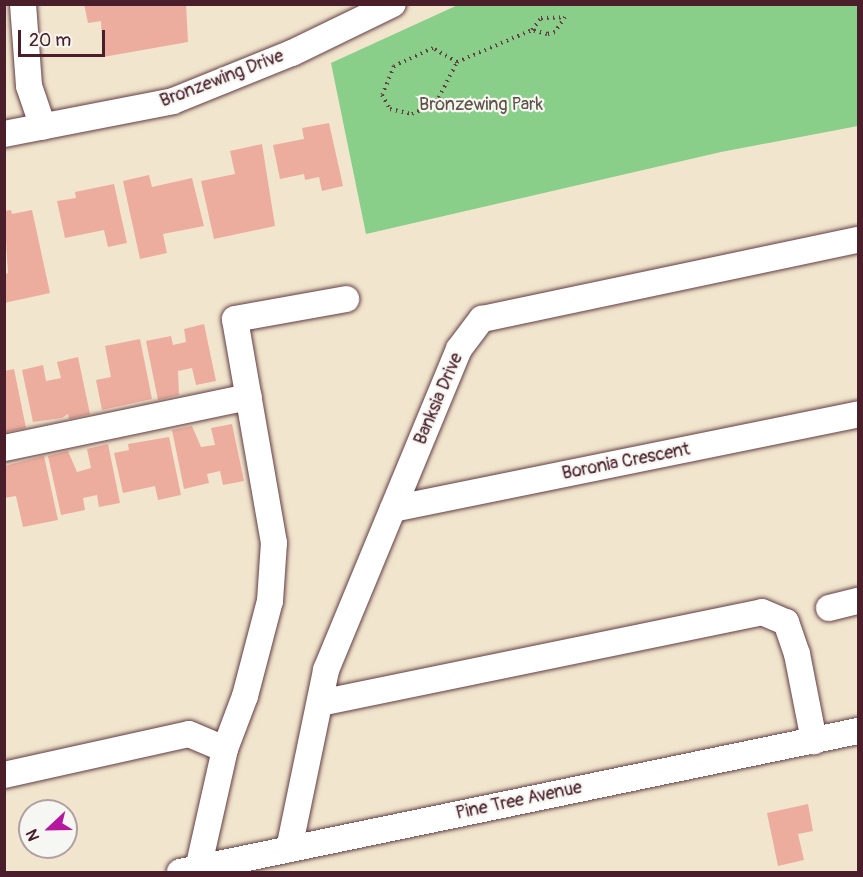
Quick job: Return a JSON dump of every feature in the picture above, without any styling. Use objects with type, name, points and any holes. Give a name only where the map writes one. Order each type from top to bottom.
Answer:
[{"type":"street","points":[[23,4],[29,86],[43,127]]},
{"type":"street","name":"Bronzewing Drive","points":[[4,134],[173,101],[292,53],[393,4]]},
{"type":"street","name":"Banksia Drive","points":[[289,849],[326,670],[459,349],[482,319],[858,240]]},
{"type":"street","points":[[189,871],[225,749],[245,696],[270,601],[273,555],[269,501],[235,319],[346,299]]},
{"type":"street","points":[[4,448],[249,397]]},
{"type":"street","name":"Boronia Crescent","points":[[393,509],[858,414]]},
{"type":"street","points":[[829,608],[858,601]]},
{"type":"street","points":[[320,703],[762,612],[786,622],[797,654],[814,741]]},
{"type":"street","name":"Pine Tree Avenue","points":[[189,871],[858,731]]},
{"type":"street","points":[[4,775],[189,734],[225,749]]},
{"type":"path","points":[[457,62],[433,48],[394,66],[382,95],[390,109],[412,114],[436,103],[457,62],[532,30],[541,18],[565,17],[555,32],[547,34],[532,30]]},
{"type":"green space","name":"Bronzewing Park","points":[[460,4],[858,5],[858,126],[721,152],[366,234],[331,63]]},
{"type":"building","points":[[84,4],[186,4],[188,42],[103,57],[101,21],[88,23]]},
{"type":"building","points":[[329,123],[343,186],[322,191],[319,177],[305,180],[304,174],[280,179],[273,145],[304,139],[302,128]]},
{"type":"building","points":[[262,144],[275,226],[214,239],[201,181],[235,174],[230,151]]},
{"type":"building","points":[[149,175],[152,187],[192,178],[204,226],[163,234],[167,253],[140,259],[123,181]]},
{"type":"building","points":[[114,184],[127,243],[108,247],[104,230],[65,238],[57,201],[76,198],[75,192]]},
{"type":"building","points":[[11,210],[12,214],[32,210],[50,293],[4,303],[4,274],[8,273],[4,211]]},
{"type":"building","points":[[204,324],[216,381],[196,385],[192,368],[178,371],[179,395],[158,400],[146,341],[171,336],[173,345],[186,342],[184,329]]},
{"type":"building","points":[[140,339],[152,399],[102,410],[96,380],[111,377],[105,346]]},
{"type":"building","points":[[78,357],[90,414],[69,419],[68,414],[62,418],[33,422],[22,370],[43,365],[46,381],[61,378],[57,362]]},
{"type":"building","points":[[14,369],[26,428],[6,432],[4,371]]},
{"type":"building","points":[[232,424],[244,481],[223,485],[220,471],[207,474],[209,483],[184,489],[172,430],[192,426],[201,447],[215,445],[211,428]]},
{"type":"building","points":[[169,437],[181,495],[158,500],[155,486],[123,493],[114,453],[129,450],[128,444]]},
{"type":"building","points":[[108,444],[120,503],[99,507],[97,495],[83,498],[85,510],[61,515],[48,456],[68,451],[77,472],[91,468],[87,449]]},
{"type":"building","points":[[44,456],[58,520],[23,527],[16,496],[4,498],[4,466]]},
{"type":"building","points":[[808,804],[813,831],[798,834],[804,860],[778,866],[767,813]]}]
